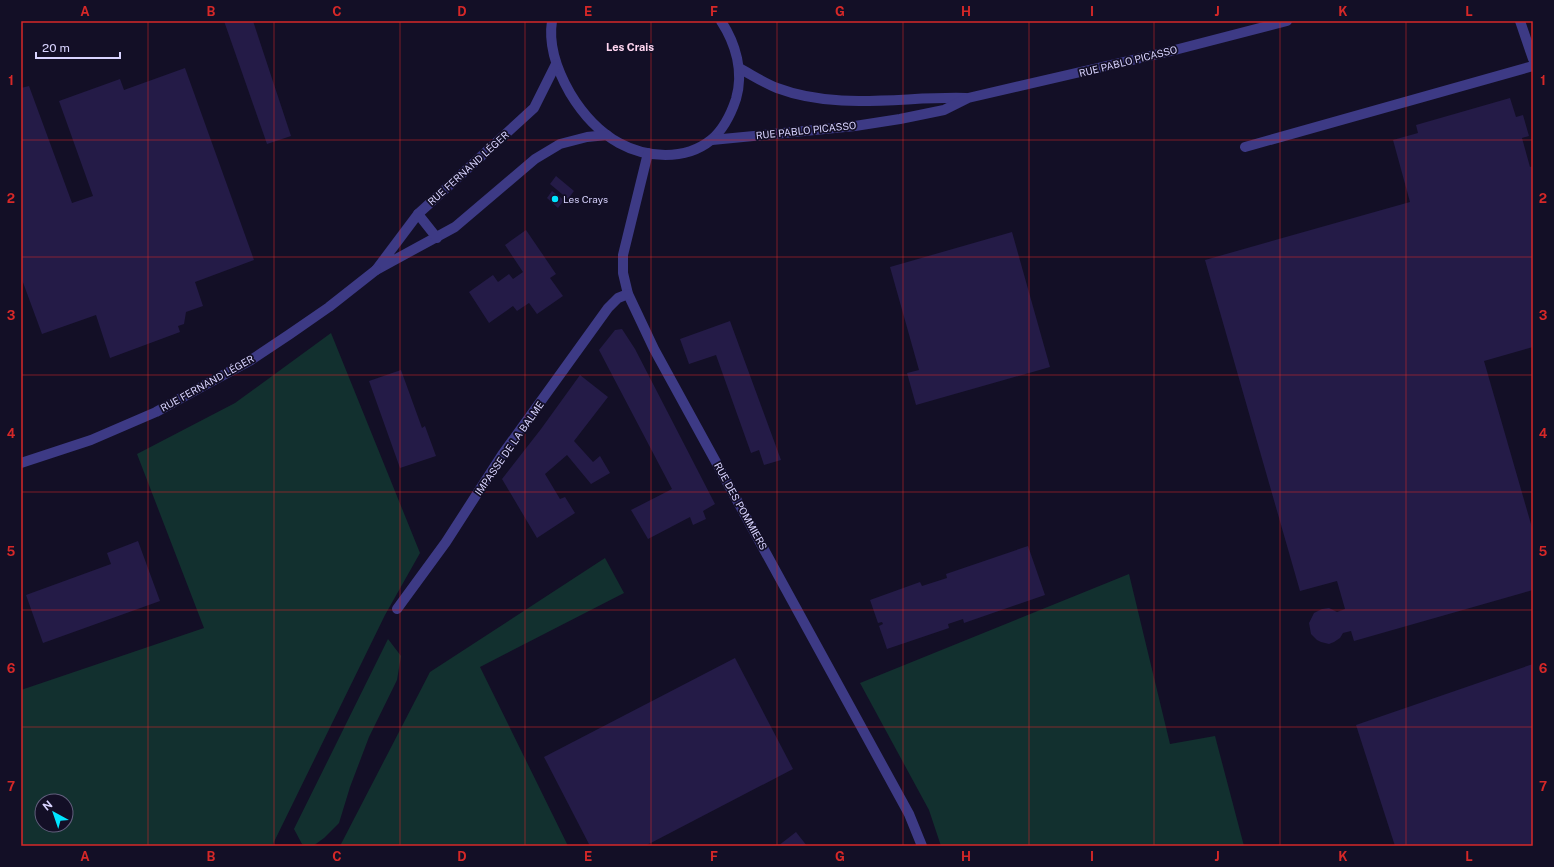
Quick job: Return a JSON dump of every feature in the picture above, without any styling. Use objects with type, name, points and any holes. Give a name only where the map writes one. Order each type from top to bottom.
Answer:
[{"type":"street","points":[[552,21],[552,37],[556,64],[575,102],[607,135],[619,143],[648,153],[665,155],[681,154],[697,149],[712,140],[732,112],[737,94],[739,68],[731,41],[721,21]]},
{"type":"street","name":"RUE PABLO PICASSO","points":[[712,140],[855,126],[944,110],[968,98],[1167,52],[1287,21]]},
{"type":"street","points":[[1520,21],[1533,59]]},
{"type":"street","name":"RUE FERNAND LÉGER","points":[[376,270],[418,214],[534,108],[556,64]]},
{"type":"street","points":[[1245,147],[1533,66]]},
{"type":"street","name":"RUE PABLO PICASSO","points":[[739,68],[778,88],[802,95],[830,100],[901,100],[939,97],[968,98]]},
{"type":"street","name":"RUE FERNAND LÉGER","points":[[21,463],[91,440],[156,412],[190,394],[264,352],[329,307],[376,270],[455,227],[535,159],[560,144],[607,135]]},
{"type":"street","name":"RUE DES POMMIERS","points":[[648,153],[623,255],[623,273],[628,294],[654,349],[910,814],[922,846]]},
{"type":"street","points":[[418,214],[437,238]]},
{"type":"street","name":"IMPASSE DE LA BALME","points":[[396,609],[446,542],[502,455],[608,308],[618,298],[628,294]]},
{"type":"green space","points":[[331,333],[420,553],[385,615],[272,846],[21,846],[21,690],[204,628],[137,454],[235,403]]},
{"type":"green space","points":[[605,558],[624,593],[480,667],[568,846],[340,846],[430,672]]},
{"type":"green space","points":[[1129,574],[1170,744],[1215,736],[1244,846],[941,846],[929,810],[860,683]]},
{"type":"green space","points":[[388,639],[401,656],[397,680],[369,737],[350,787],[339,823],[324,838],[313,846],[302,844],[294,829]]},
{"type":"building","points":[[224,21],[253,21],[291,136],[267,144]]},
{"type":"building","points":[[185,68],[254,260],[195,282],[203,306],[186,312],[184,324],[178,326],[180,332],[110,358],[96,315],[42,334],[21,277],[21,88],[29,86],[72,203],[93,196],[59,101],[120,79],[124,90]]},
{"type":"building","points":[[1510,98],[1516,117],[1523,115],[1529,136],[1522,138],[1530,167],[1533,166],[1533,347],[1484,361],[1533,531],[1533,590],[1354,641],[1351,631],[1343,633],[1340,638],[1329,644],[1321,642],[1311,634],[1309,623],[1314,613],[1322,609],[1329,608],[1337,612],[1345,609],[1337,581],[1300,591],[1205,260],[1410,202],[1393,140],[1418,133],[1416,125]]},
{"type":"building","points":[[556,176],[574,191],[568,199],[550,184]]},
{"type":"building","name":"Les Crays","points":[[552,191],[564,200],[558,208],[547,198]]},
{"type":"building","points":[[526,230],[556,274],[550,278],[563,296],[537,314],[529,303],[517,311],[513,306],[489,323],[469,292],[493,275],[498,282],[509,274],[513,279],[523,272],[505,245]]},
{"type":"building","points":[[1012,232],[1050,367],[916,405],[907,373],[919,370],[890,267]]},
{"type":"building","points":[[730,321],[781,460],[764,465],[759,450],[751,453],[716,355],[689,364],[680,339]]},
{"type":"building","points":[[622,329],[635,349],[715,504],[703,511],[706,519],[693,525],[690,517],[648,539],[631,510],[672,489],[599,350],[615,330]]},
{"type":"building","points":[[401,370],[422,428],[425,426],[436,456],[400,468],[369,381]]},
{"type":"building","points":[[580,375],[608,397],[574,441],[593,462],[600,456],[610,473],[591,484],[567,455],[545,474],[560,499],[565,497],[575,513],[537,538],[502,479],[541,429]]},
{"type":"building","points":[[138,541],[160,601],[43,643],[26,595],[111,564],[107,553]]},
{"type":"building","points":[[1028,546],[1045,595],[964,623],[963,619],[948,624],[949,628],[887,649],[879,626],[883,624],[882,622],[878,623],[870,600],[920,582],[922,586],[947,578],[946,574]]},
{"type":"building","points":[[735,658],[793,769],[645,846],[590,846],[544,757]]},
{"type":"building","points":[[1533,664],[1533,846],[1395,846],[1356,725]]},
{"type":"building","points":[[796,832],[807,846],[778,846]]},
{"type":"place","name":"Les Crays","points":[[555,199]]},
{"type":"district","name":"Les Crais","points":[[630,47]]}]
